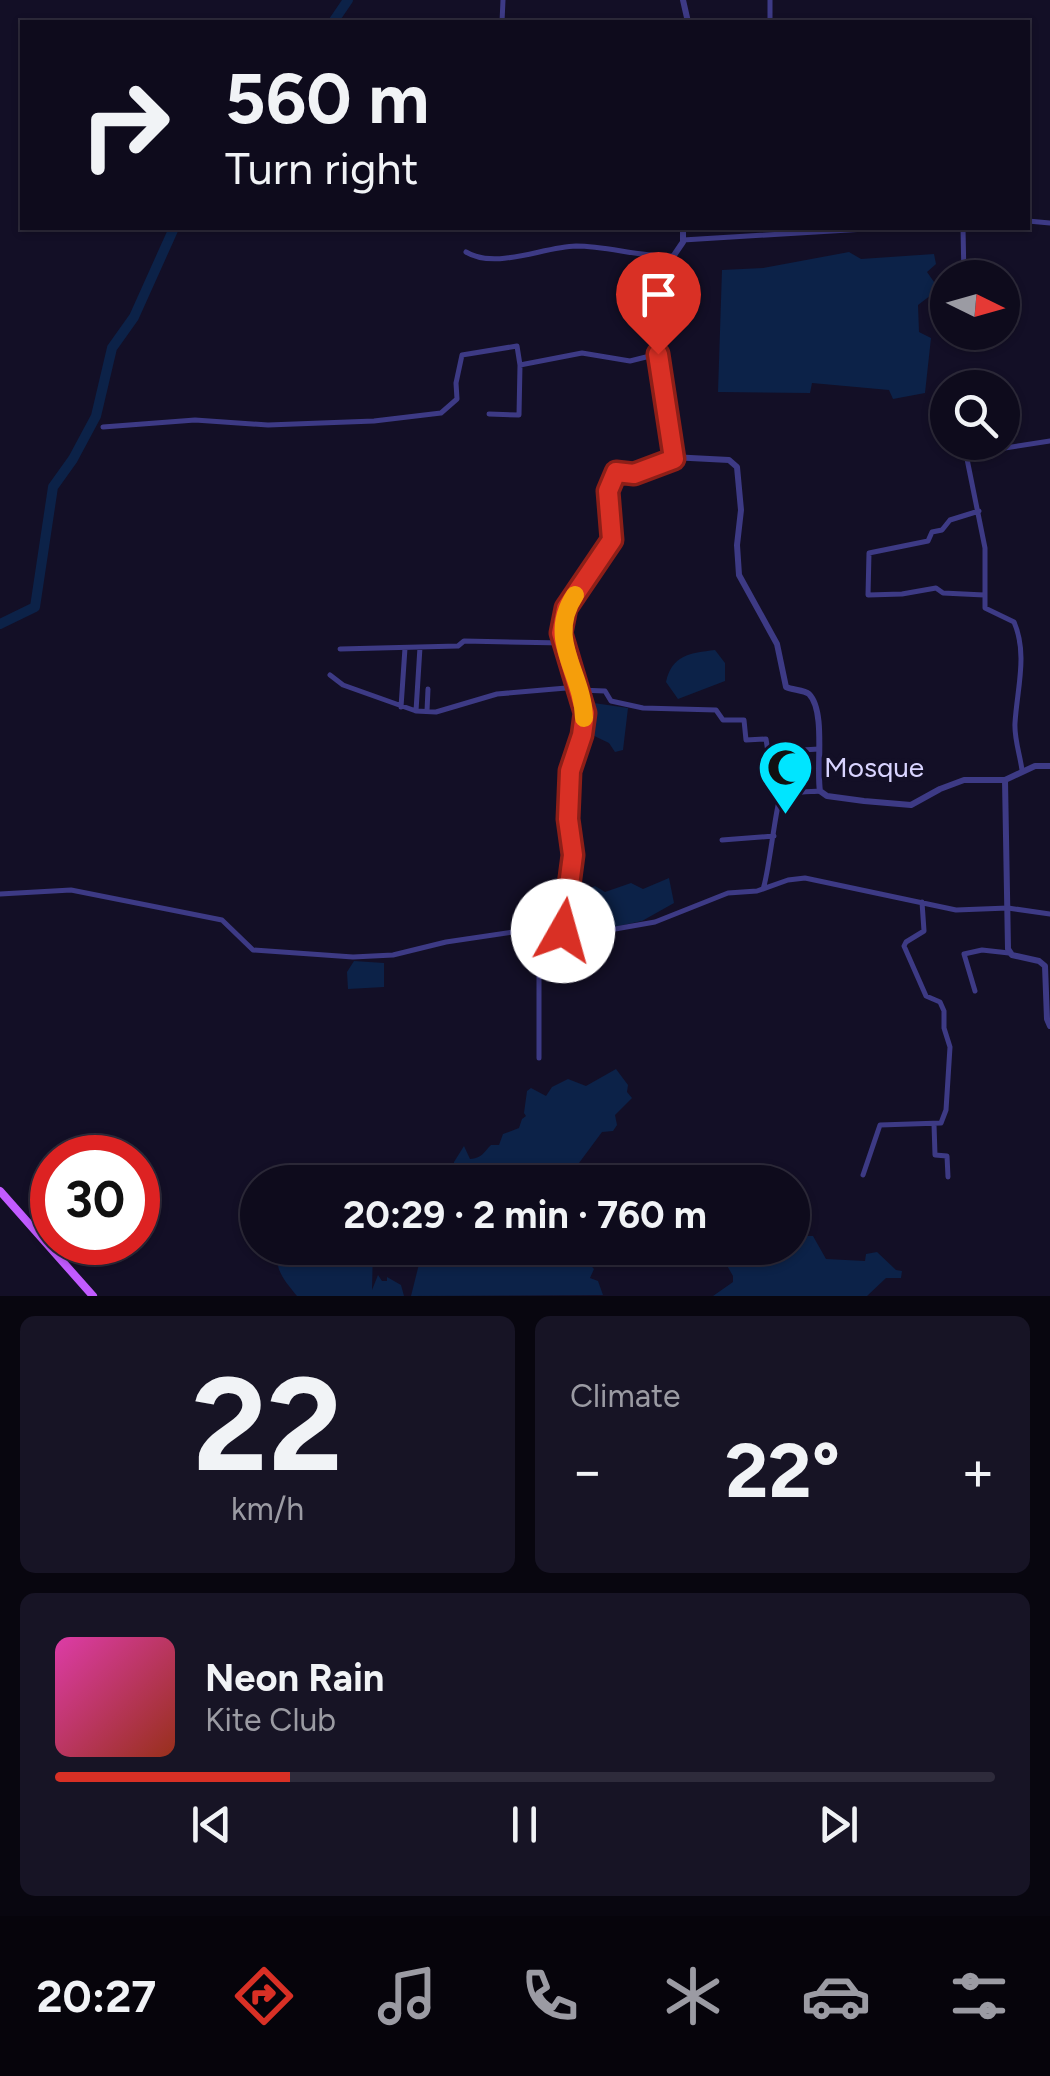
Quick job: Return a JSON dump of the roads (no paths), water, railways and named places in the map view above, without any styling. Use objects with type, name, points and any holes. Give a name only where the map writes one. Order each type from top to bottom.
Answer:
[{"type":"main road","points":[[0,1190],[93,1296]]},
{"type":"street","points":[[674,459],[658,354],[656,313],[664,270],[684,240],[682,230]]},
{"type":"street","points":[[684,240],[849,230]]},
{"type":"street","points":[[963,230],[964,260]]},
{"type":"street","points":[[466,252],[488,260],[581,246],[643,257],[672,256]]},
{"type":"street","points":[[103,426],[194,420],[268,425],[374,421],[441,412],[457,399],[462,354],[517,346],[518,415],[489,414]]},
{"type":"street","points":[[520,364],[582,353],[630,361],[658,354]]},
{"type":"street","points":[[1022,770],[1015,726],[1020,638],[1014,622],[986,608],[985,548],[966,454],[1050,441]]},
{"type":"street","points":[[563,931],[573,855],[568,819],[570,771],[585,713],[561,633],[566,608],[612,540],[608,491],[616,472],[634,474],[674,459],[730,460],[737,467],[740,582],[776,644],[786,687],[808,693],[812,700],[819,724],[820,791]]},
{"type":"street","points":[[979,510],[950,520],[942,530],[932,532],[928,541],[869,552],[868,596],[936,588],[944,593],[984,595]]},
{"type":"street","points":[[340,650],[458,646],[464,641],[564,643]]},
{"type":"street","points":[[402,707],[405,648]]},
{"type":"street","points":[[416,711],[420,648]]},
{"type":"street","points":[[330,675],[343,685],[427,712],[497,694],[578,688],[605,691],[610,701],[643,708],[716,710],[723,720],[744,720],[746,740],[766,739],[768,752],[819,749]]},
{"type":"street","points":[[427,712],[428,689]]},
{"type":"street","points":[[764,889],[779,798],[820,791],[827,796],[864,802],[911,805],[940,788],[964,780],[1006,780],[1022,770],[1050,766]]},
{"type":"street","points":[[1006,780],[1010,953]]},
{"type":"street","points":[[722,840],[774,836]]},
{"type":"street","points":[[0,894],[70,890],[222,920],[252,950],[353,958],[520,930],[598,932],[655,922],[728,893],[805,878],[970,911],[1008,908],[1050,914]]},
{"type":"street","points":[[863,1176],[880,1126],[934,1124],[944,1118],[951,1059],[944,1011],[940,1002],[926,996],[904,946],[924,931],[922,902]]},
{"type":"street","points":[[539,932],[539,1058]]},
{"type":"street","points":[[975,991],[964,954],[982,950],[1039,960],[1045,966],[1050,1026]]},
{"type":"street","points":[[934,1124],[936,1155],[947,1156],[948,1177]]},
{"type":"water","points":[[849,252],[861,259],[934,254],[935,260],[930,260],[927,272],[930,296],[918,305],[919,332],[930,338],[925,393],[893,399],[889,390],[812,383],[810,393],[718,392],[722,270],[763,268]]},
{"type":"water","points":[[715,650],[725,663],[725,681],[678,699],[666,682],[673,666],[690,654]]},
{"type":"water","points":[[587,702],[628,708],[623,750],[615,752],[609,743],[586,732]]},
{"type":"water","points":[[669,878],[674,903],[642,921],[614,927],[613,915],[602,914],[599,925],[574,924],[572,918],[578,917],[579,905],[570,897],[595,886],[605,892],[631,883],[643,889]]},
{"type":"water","points":[[354,961],[384,963],[384,987],[348,989],[347,972]]},
{"type":"water","points":[[616,1069],[632,1098],[615,1115],[617,1125],[613,1131],[602,1132],[581,1165],[454,1165],[464,1146],[470,1159],[477,1158],[491,1145],[499,1145],[503,1134],[519,1128],[526,1116],[527,1091],[531,1088],[546,1096],[552,1087],[568,1079],[586,1086]]},
{"type":"water","points":[[810,1236],[826,1259],[865,1261],[866,1254],[877,1252],[902,1271],[901,1278],[886,1278],[867,1296],[713,1296],[733,1282],[727,1265],[810,1265]]},
{"type":"water","points":[[373,1265],[372,1290],[378,1275],[382,1281],[387,1281],[387,1277],[401,1285],[404,1296],[297,1296],[278,1267]]},
{"type":"water","points":[[419,1265],[590,1265],[594,1269],[590,1278],[598,1281],[603,1295],[411,1296]]},
{"type":"waterway","points":[[334,20],[348,0]]},
{"type":"waterway","points":[[0,624],[35,607],[53,487],[96,416],[112,348],[134,317],[173,230]]},
{"type":"place","name":"Mosque","points":[[785,816]]}]
